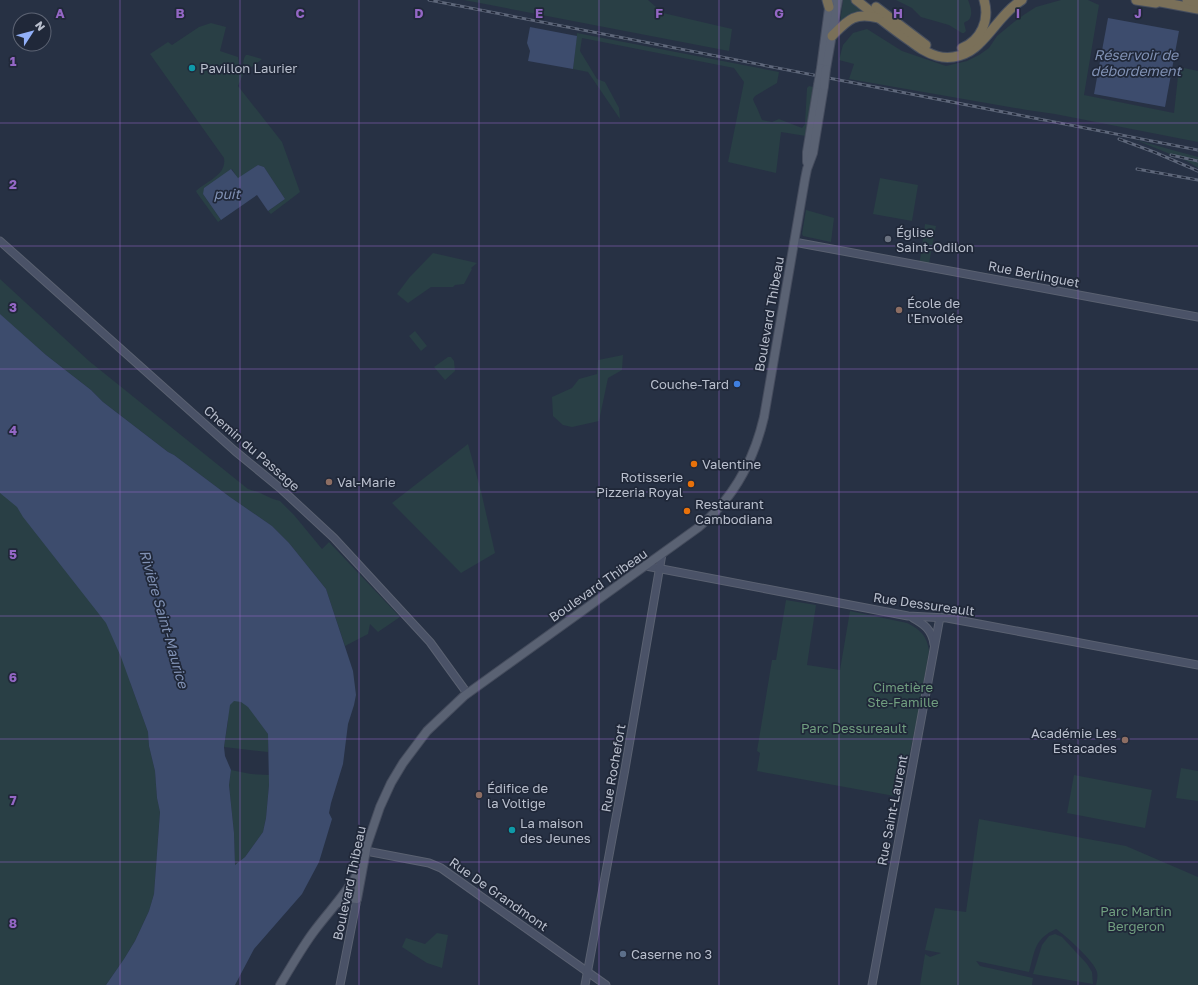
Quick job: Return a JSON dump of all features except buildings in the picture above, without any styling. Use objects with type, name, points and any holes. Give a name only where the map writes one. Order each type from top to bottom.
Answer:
[{"type":"highway","points":[[856,0],[898,33],[926,52],[941,57],[953,57],[976,47],[1009,10],[1022,0]]},
{"type":"highway","points":[[866,0],[925,44],[936,50],[945,51],[964,47],[978,36],[983,28],[986,17],[984,0]]},
{"type":"highway","points":[[1136,0],[1198,9]]},
{"type":"highway","points":[[1150,0],[1177,6]]},
{"type":"highway","points":[[1187,0],[1198,2]]},
{"type":"highway","points":[[832,36],[845,23],[854,17],[867,16],[881,19]]},
{"type":"main road","name":"Boulevard Thibeau","points":[[357,899],[366,851],[380,807],[391,783],[403,763],[427,732],[467,693],[646,566],[698,527],[720,508],[739,482],[753,454],[764,417],[807,169],[813,153],[821,85],[838,0]]},
{"type":"main road","name":"Boulevard Thibeau","points":[[824,68],[829,2]]},
{"type":"main road","points":[[280,985],[310,937],[351,886],[363,865]]},
{"type":"main road","points":[[338,903],[347,898],[357,899]]},
{"type":"street","name":"Chemin du Passage","points":[[0,241],[235,451],[274,483],[325,530],[430,642],[467,693]]},
{"type":"street","name":"Rue Berlinguet","points":[[794,242],[1198,317]]},
{"type":"street","name":"Rue Rochefort","points":[[585,985],[662,554]]},
{"type":"street","name":"Rue Dessureault","points":[[646,566],[911,617],[940,617],[1198,665]]},
{"type":"street","points":[[911,617],[923,623],[928,628],[933,638],[935,649]]},
{"type":"street","name":"Rue Saint-Laurent","points":[[872,985],[940,617]]},
{"type":"street","name":"Rue De Grandmont","points":[[366,851],[429,864],[441,868],[606,985]]},
{"type":"street","name":"Boulevard Thibeau","points":[[340,985],[357,899]]},
{"type":"green space","points":[[464,0],[648,0],[663,13],[732,29],[729,51]]},
{"type":"green space","points":[[843,0],[852,0],[873,15],[840,23]]},
{"type":"green space","points":[[896,0],[968,0],[971,9],[971,16],[970,19],[964,23],[966,31],[962,33],[949,25],[921,17],[912,8]]},
{"type":"green space","points":[[1061,0],[1088,0],[1099,5],[1084,95],[1174,113],[1179,67],[1198,71],[1198,142],[1055,114],[849,79],[854,64],[839,60],[843,45],[853,33],[867,29],[902,51],[946,66],[967,61],[989,48],[997,36],[1025,14],[1036,7]]},
{"type":"green space","points":[[211,23],[226,27],[220,51],[238,57],[239,66],[244,72],[238,86],[282,142],[300,192],[271,214],[268,211],[285,199],[264,167],[258,165],[238,179],[232,169],[203,194],[221,220],[218,222],[196,191],[219,173],[224,164],[224,158],[150,54],[168,42],[172,45],[199,27]]},
{"type":"green space","points":[[577,33],[779,72],[777,83],[755,96],[753,99],[762,120],[772,122],[779,119],[802,128],[805,124],[807,88],[809,86],[813,87],[806,136],[781,132],[776,173],[728,162],[744,82],[734,68],[582,38],[580,51],[597,79],[605,82],[619,108],[620,119],[588,72],[573,69]]},
{"type":"green space","points":[[246,55],[262,59],[251,67],[246,68],[243,63]]},
{"type":"green space","points":[[1136,140],[1198,157],[1198,168],[1187,161]]},
{"type":"green space","points":[[880,178],[918,185],[912,221],[873,214]]},
{"type":"green space","points":[[806,210],[834,218],[831,242],[803,236],[802,234]]},
{"type":"green space","points":[[925,224],[936,226],[928,269],[919,267]]},
{"type":"green space","points":[[433,253],[477,263],[471,268],[472,269],[464,284],[455,285],[453,287],[431,287],[408,303],[397,294],[409,278]]},
{"type":"green space","points":[[0,279],[89,361],[248,489],[280,501],[294,515],[322,549],[329,542],[400,617],[378,632],[370,624],[368,634],[345,646],[326,589],[289,543],[272,526],[168,452],[103,402],[91,390],[46,355],[5,319],[0,314]]},
{"type":"green space","points":[[415,331],[427,346],[421,351],[409,336]]},
{"type":"green space","points":[[623,355],[622,370],[608,378],[599,421],[572,427],[563,425],[553,416],[552,397],[572,388],[579,379],[597,374],[598,360]]},
{"type":"green space","points":[[448,357],[451,357],[454,361],[455,371],[445,380],[434,367]]},
{"type":"green space","points":[[0,444],[152,558],[268,734],[268,752],[224,747],[228,721],[130,682],[148,732],[160,811],[154,894],[149,911],[135,941],[106,985],[0,985]]},
{"type":"green space","points":[[468,444],[481,491],[495,553],[461,573],[392,503]]},
{"type":"green space","name":"Parc Dessureault","points":[[786,600],[816,605],[807,665],[840,670],[850,611],[907,623],[920,631],[925,637],[929,651],[918,715],[900,797],[757,771],[760,753],[757,751],[772,660],[776,660]]},
{"type":"green space","points":[[1181,768],[1198,771],[1198,801],[1176,798]]},
{"type":"green space","points":[[231,770],[251,774],[269,775],[266,818],[263,832],[245,857],[235,865],[234,833],[229,785]]},
{"type":"green space","points":[[1074,775],[1152,790],[1145,828],[1067,813]]},
{"type":"green space","name":"Parc Martin Bergeron","points":[[979,819],[1126,846],[1198,877],[1198,985],[1096,985],[1097,972],[1091,962],[1079,949],[1056,929],[1039,941],[1034,952],[1029,972],[976,961],[980,966],[1033,978],[1032,985],[920,985],[925,954],[930,957],[941,953],[925,950],[935,908],[966,912]]},
{"type":"green space","points":[[437,933],[448,935],[442,968],[427,963],[402,947],[406,938],[425,944]]},
{"type":"green space","points":[[1055,934],[1062,937],[1087,964],[1092,972],[1093,984],[1033,974],[1042,945],[1049,936]]},
{"type":"water","name":"Réservoir de débordement","points":[[1108,18],[1179,31],[1165,107],[1094,94]]},
{"type":"water","points":[[530,27],[577,36],[573,69],[528,61],[530,51],[527,43]]},
{"type":"water","name":"puit","points":[[258,165],[264,167],[285,199],[268,211],[257,195],[221,220],[203,194],[204,188],[231,169],[238,178]]},
{"type":"water","name":"Rivière Saint-Maurice","points":[[0,314],[46,355],[91,390],[103,402],[168,452],[272,526],[289,543],[326,589],[353,671],[356,695],[348,724],[343,764],[329,813],[332,819],[319,862],[302,894],[254,949],[235,985],[106,985],[135,941],[149,911],[154,894],[160,812],[148,732],[121,657],[106,623],[23,517],[17,507],[0,493]],"holes":[[[234,701],[241,702],[248,707],[268,734],[269,785],[266,818],[263,832],[245,857],[235,865],[234,833],[229,785],[231,770],[225,756],[224,747],[230,705]]]},
{"type":"railway","points":[[429,0],[1198,150]]},
{"type":"railway","points":[[1119,139],[1198,171]]},
{"type":"railway","points":[[1171,155],[1198,161]]},
{"type":"railway","points":[[1137,169],[1198,180]]},
{"type":"place","name":"Pavillon Laurier","points":[[192,68]]},
{"type":"place","name":"Église Saint-Odilon","points":[[888,239]]},
{"type":"place","name":"École de l'Envolée","points":[[899,310]]},
{"type":"place","name":"Couche-Tard","points":[[737,384]]},
{"type":"place","name":"Valentine","points":[[694,464]]},
{"type":"place","name":"Val-Marie","points":[[329,482]]},
{"type":"place","name":"Rotisserie Pizzeria Royal","points":[[691,484]]},
{"type":"place","name":"Restaurant Cambodiana","points":[[687,511]]},
{"type":"place","name":"Académie Les Estacades","points":[[1125,740]]},
{"type":"place","name":"Édifice de la Voltige","points":[[479,795]]},
{"type":"place","name":"La maison des Jeunes","points":[[512,830]]},
{"type":"place","name":"Caserne no 3","points":[[623,954]]},
{"type":"park label","name":"Cimetière Ste-Famille","points":[[903,694]]}]
